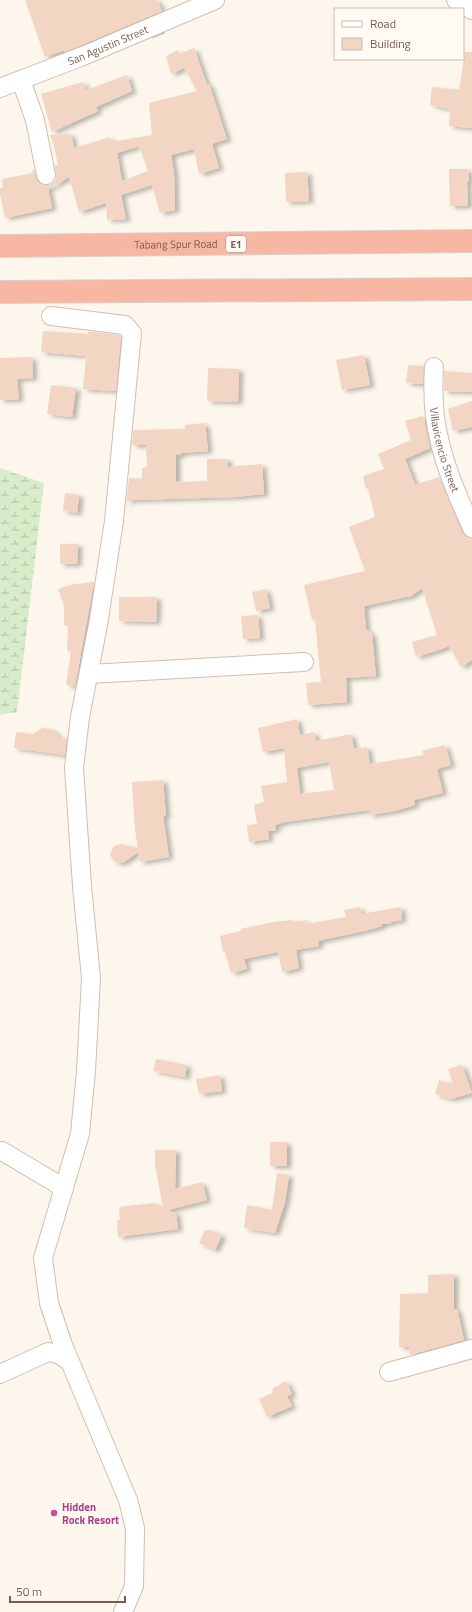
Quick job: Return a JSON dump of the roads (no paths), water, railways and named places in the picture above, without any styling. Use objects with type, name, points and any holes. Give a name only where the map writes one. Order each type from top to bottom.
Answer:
[{"type":"highway","name":"Tabang Spur Road","points":[[0,246],[472,241]]},
{"type":"highway","points":[[0,292],[472,289]]},
{"type":"street","name":"San Agustin Street","points":[[0,88],[83,56],[215,0]]},
{"type":"street","points":[[456,0],[472,10]]},
{"type":"street","points":[[21,80],[35,120],[46,175]]},
{"type":"street","points":[[51,316],[125,325],[132,333],[114,521],[98,625],[80,717],[74,768],[82,886],[91,978],[86,1071],[80,1134],[43,1258],[49,1303],[69,1361],[128,1500],[135,1528],[134,1586],[123,1612]]},
{"type":"street","name":"Villavicencio Street","points":[[434,367],[435,417],[442,449],[455,491],[472,528]]},
{"type":"street","points":[[89,674],[304,662]]},
{"type":"street","points":[[2,1151],[64,1188]]},
{"type":"street","points":[[389,1372],[472,1349]]},
{"type":"street","points":[[0,1374],[48,1352],[58,1354],[69,1361]]},
{"type":"waterway","points":[[153,36],[163,32]]},
{"type":"place","name":"Hidden Rock Resort","points":[[54,1513]]}]
